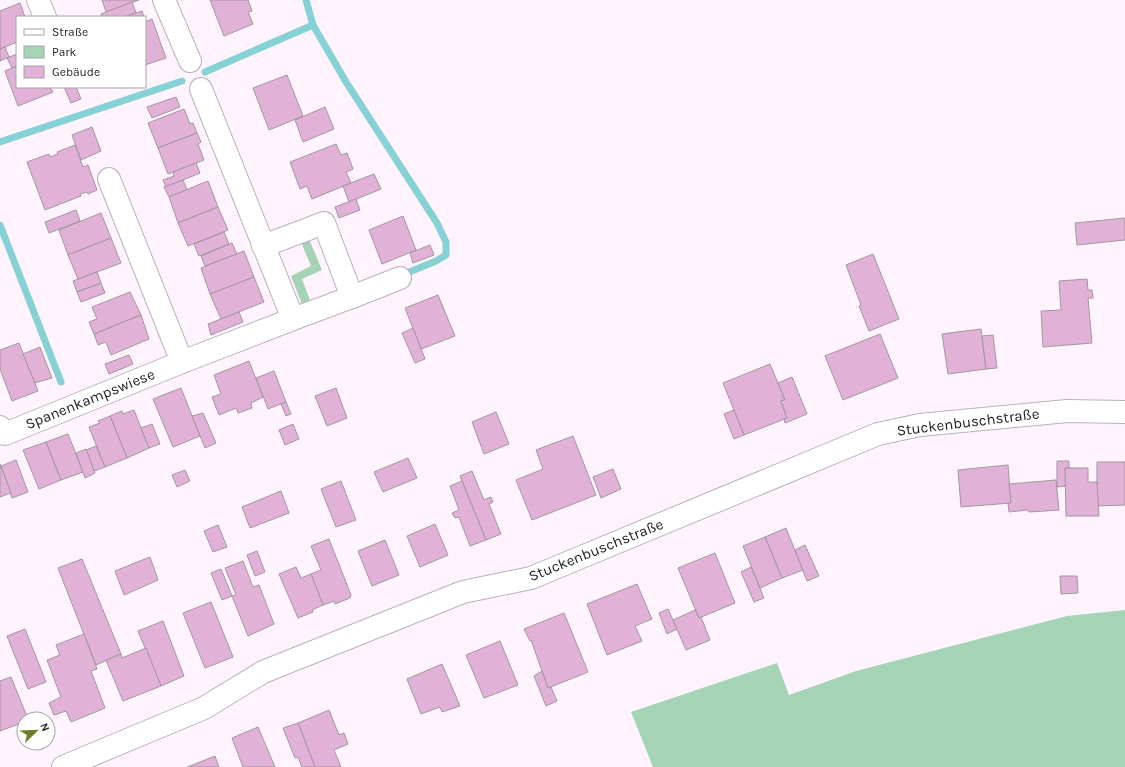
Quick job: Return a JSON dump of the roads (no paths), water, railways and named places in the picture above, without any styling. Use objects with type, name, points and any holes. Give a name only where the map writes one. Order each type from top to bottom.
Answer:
[{"type":"street","points":[[38,0],[44,16]]},
{"type":"street","points":[[164,0],[190,61]]},
{"type":"street","points":[[201,89],[293,319]]},
{"type":"street","points":[[109,179],[182,362]]},
{"type":"street","points":[[263,246],[324,223],[352,297]]},
{"type":"street","name":"Spanenkampswiese","points":[[0,427],[5,434],[182,362],[400,278]]},
{"type":"street","name":"Stuckenbuschstraße","points":[[63,767],[204,708],[263,672],[464,592],[531,578],[878,434],[920,425],[1068,411],[1125,412]]},
{"type":"waterway","points":[[205,72],[313,25],[306,0]]},
{"type":"waterway","points":[[313,25],[346,82],[437,223],[446,242],[446,255],[436,261],[407,273]]},
{"type":"waterway","points":[[0,142],[182,81]]},
{"type":"waterway","points":[[0,225],[61,382]]}]
